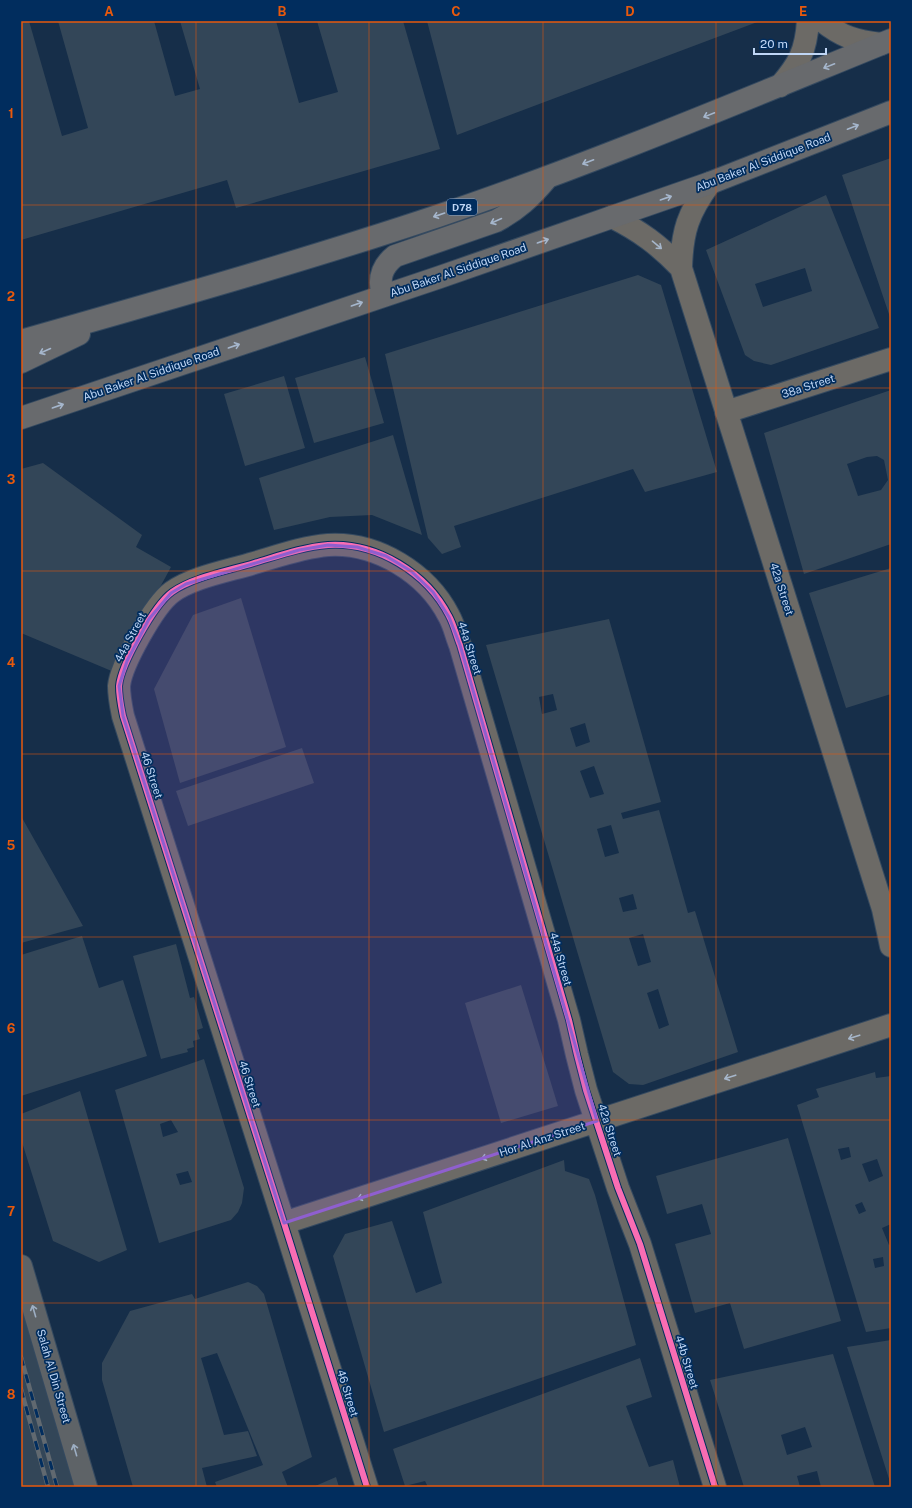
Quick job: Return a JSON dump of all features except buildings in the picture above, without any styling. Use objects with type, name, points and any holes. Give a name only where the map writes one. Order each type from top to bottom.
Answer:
[{"type":"main road","name":"D78","points":[[21,340],[221,284],[440,215],[546,178],[664,133],[886,42]]},
{"type":"main road","name":"Abu Baker Al Siddique Road","points":[[21,418],[383,296],[710,183],[891,112]]},
{"type":"main road","points":[[383,296],[380,286],[381,277],[384,268],[389,261],[396,256],[496,221],[525,203],[546,178]]},
{"type":"main road","points":[[21,362],[117,314]]},
{"type":"main road","name":"Salah Al Din Street","points":[[21,1266],[86,1487]]},
{"type":"street","points":[[780,86],[795,68],[805,46],[808,21]]},
{"type":"street","points":[[822,21],[835,32],[857,41],[886,42]]},
{"type":"street","name":"42a Street","points":[[710,183],[696,202],[686,222],[681,245],[681,268],[887,916],[891,946]]},
{"type":"street","name":"42a Street","points":[[612,217],[650,239],[666,252],[681,268]]},
{"type":"street","name":"38a Street","points":[[726,412],[891,359]]},
{"type":"street","name":"44a Street","points":[[119,686],[127,661],[149,619],[159,605],[171,593],[186,584],[299,550],[328,545],[358,547],[386,556],[411,571],[433,592],[449,616],[460,645],[569,1020]]},
{"type":"street","name":"46 Street","points":[[119,686],[123,716],[367,1487]]},
{"type":"street","name":"42a Street","points":[[569,1020],[586,1052],[603,1118],[635,1216],[640,1244]]},
{"type":"street","name":"Hor Al Anz Street","points":[[284,1222],[891,1025]]},
{"type":"street","name":"44b Street","points":[[640,1244],[714,1487]]},
{"type":"highlighted area","points":[[328,545],[357,547],[386,556],[411,571],[433,592],[449,617],[460,645],[597,1121],[284,1223],[123,716],[119,686],[127,661],[149,619],[171,593],[186,584],[299,550]]},
{"type":"railway","points":[[21,1357],[57,1487]]},
{"type":"railway","points":[[21,1389],[48,1487]]},
{"type":"cycle path","points":[[367,1487],[123,716],[119,690],[121,676],[132,650],[156,609],[172,592],[190,582],[211,575],[300,550],[328,545],[346,545],[364,549],[399,563],[428,586],[439,600],[452,623],[460,645],[569,1020],[586,1090],[618,1188],[640,1244],[715,1487]]}]
